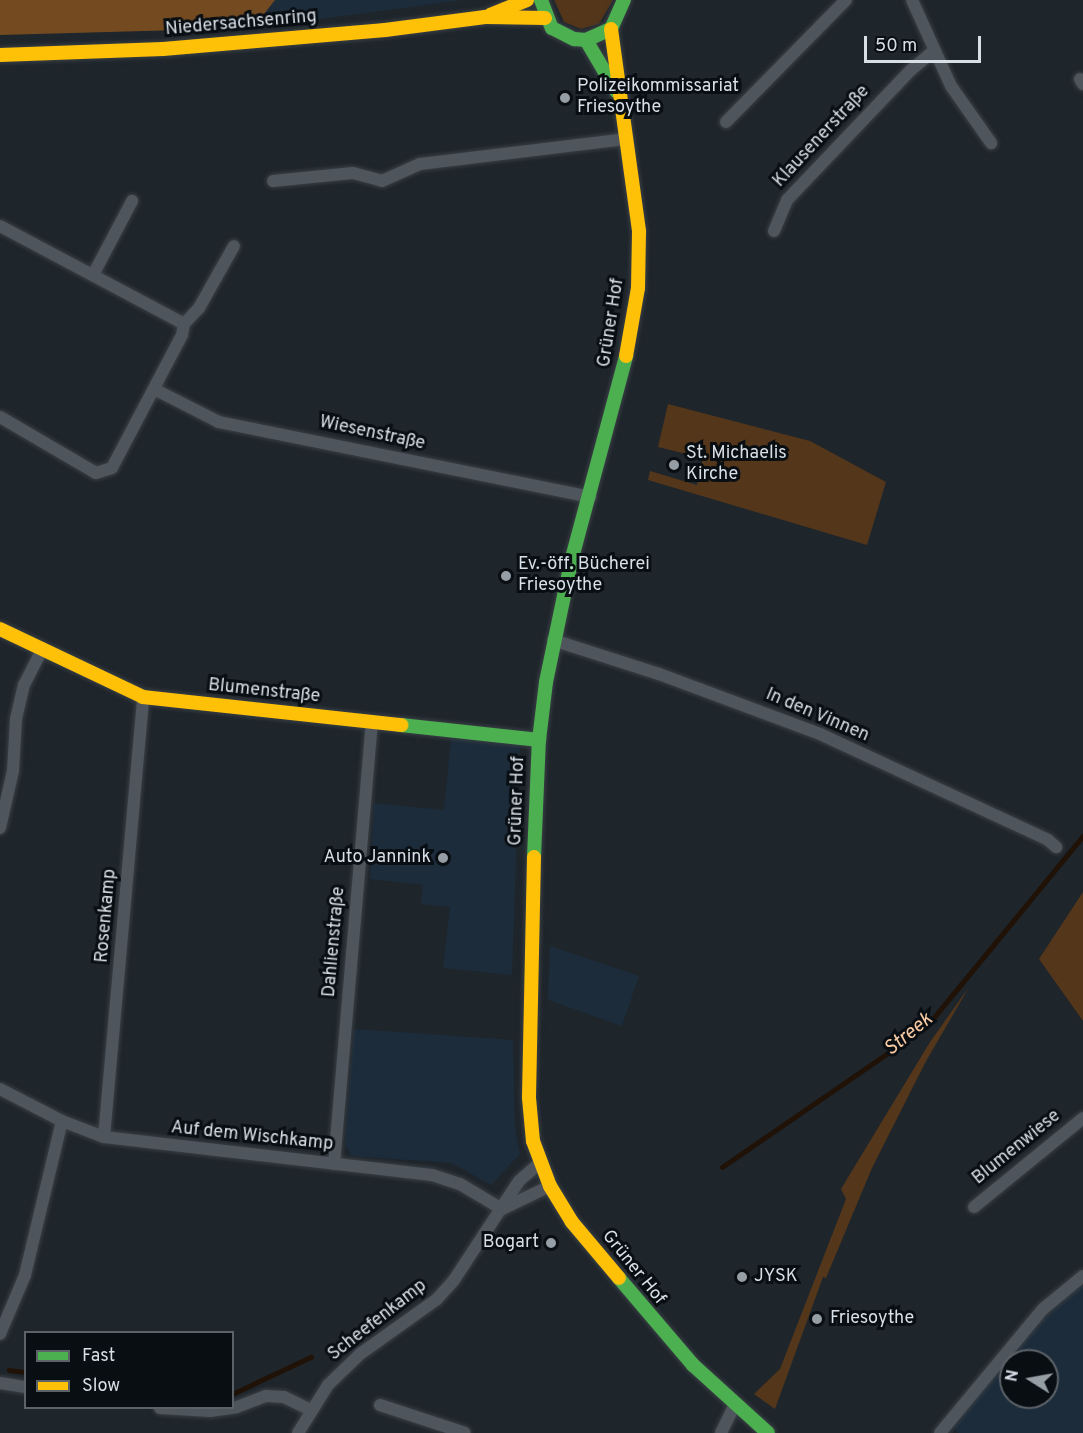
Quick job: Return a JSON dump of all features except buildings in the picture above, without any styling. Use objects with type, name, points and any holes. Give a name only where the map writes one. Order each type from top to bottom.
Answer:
[{"type":"street","name":"Niedersachsenring","points":[[485,17],[527,0]]},
{"type":"street","points":[[541,0],[545,18],[562,35],[586,40],[610,30],[621,15],[624,0]]},
{"type":"street","points":[[726,122],[846,0]]},
{"type":"street","points":[[912,0],[955,93],[991,143]]},
{"type":"street","name":"Niedersachsenring","points":[[0,55],[163,48],[385,30],[485,17],[545,18]]},
{"type":"street","name":"Grüner Hof","points":[[610,30],[639,232],[638,288],[629,346],[553,640],[539,740],[529,1098],[540,1163],[550,1186],[572,1222],[645,1312],[758,1430]]},
{"type":"street","name":"Grüner Hof","points":[[586,40],[620,98]]},
{"type":"street","name":"Klausenerstraße","points":[[774,231],[787,200],[911,70],[934,51]]},
{"type":"street","points":[[273,181],[353,174],[382,181],[420,164],[627,139]]},
{"type":"street","points":[[93,275],[132,201]]},
{"type":"street","points":[[0,226],[184,324]]},
{"type":"street","points":[[0,417],[96,473],[112,468],[182,335],[184,324],[200,308],[234,246]]},
{"type":"street","name":"Wiesenstraße","points":[[154,388],[219,422],[590,496]]},
{"type":"street","name":"Blumenstraße","points":[[0,629],[41,651],[143,697],[539,740]]},
{"type":"street","name":"In den Vinnen","points":[[553,640],[659,674],[820,734],[1048,840],[1056,847]]},
{"type":"street","points":[[0,828],[13,771],[16,719],[24,685],[41,651]]},
{"type":"street","name":"Rosenkamp","points":[[104,1137],[143,697]]},
{"type":"street","name":"Dahlienstraße","points":[[334,1164],[372,723]]},
{"type":"street","name":"Auf dem Wischkamp","points":[[0,1089],[62,1121],[104,1137],[432,1175],[460,1184],[502,1209]]},
{"type":"street","name":"Blumenwiese","points":[[974,1207],[1083,1118]]},
{"type":"street","points":[[0,1334],[25,1275],[62,1121]]},
{"type":"street","name":"Scheefenkamp","points":[[298,1433],[328,1384],[360,1354],[437,1299],[470,1260],[519,1181],[540,1163]]},
{"type":"street","points":[[502,1209],[550,1186]]},
{"type":"street","points":[[940,1433],[1043,1309],[1083,1276]]},
{"type":"street","points":[[0,1383],[24,1387]]},
{"type":"street","points":[[234,1407],[266,1396],[284,1397],[311,1410]]},
{"type":"street","points":[[721,1433],[735,1404]]},
{"type":"street","points":[[380,1405],[465,1433]]},
{"type":"street","points":[[185,1409],[210,1411],[224,1409]]},
{"type":"shaded area","points":[[0,0],[275,0],[253,28],[0,35]]},
{"type":"shaded area","points":[[275,0],[463,0],[253,28]]},
{"type":"shaded area","points":[[554,0],[613,0],[599,24],[581,29],[564,22]]},
{"type":"shaded area","points":[[668,404],[810,441],[886,482],[867,545],[648,480],[650,471],[697,485],[703,458],[658,447]]},
{"type":"shaded area","name":"Auto Jannink","points":[[451,738],[520,744],[512,975],[443,968],[450,907],[421,904],[423,885],[370,879],[374,803],[444,810]]},
{"type":"shaded area","points":[[1083,892],[1083,1021],[1039,959]]},
{"type":"shaded area","points":[[550,946],[639,976],[622,1026],[548,1000]]},
{"type":"shaded area","points":[[969,987],[925,1063],[872,1168],[826,1278],[823,1277],[775,1409],[754,1394],[780,1369],[846,1199],[841,1189],[930,1042]]},
{"type":"shaded area","points":[[354,1029],[513,1040],[515,1130],[520,1154],[491,1185],[452,1163],[352,1156],[345,1145]]},
{"type":"shaded area","points":[[1083,1285],[1083,1433],[959,1433],[954,1428],[999,1369],[999,1409],[1059,1409],[1059,1349],[1016,1349],[1055,1307]]},
{"type":"waterway","name":"Streek","points":[[722,1167],[926,1027],[1083,836]]},
{"type":"waterway","name":"Streek","points":[[234,1393],[311,1357]]},
{"type":"waterway","name":"Streek","points":[[9,1370],[24,1372]]},
{"type":"traffic: fast","points":[[541,0],[552,28],[574,39],[586,40],[611,29],[624,0]]},
{"type":"traffic: fast","points":[[586,40],[616,91]]},
{"type":"traffic: fast","points":[[534,857],[539,740],[546,682],[572,558],[626,356]]},
{"type":"traffic: fast","points":[[401,725],[539,740]]},
{"type":"traffic: fast","points":[[619,1278],[693,1365],[768,1433]]},
{"type":"traffic: slow","points":[[490,15],[527,0]]},
{"type":"traffic: slow","points":[[0,55],[163,49],[385,30],[485,17],[545,18]]},
{"type":"traffic: slow","points":[[611,29],[639,232],[638,288],[626,356]]},
{"type":"traffic: slow","points":[[0,629],[143,697],[401,725]]},
{"type":"traffic: slow","points":[[534,857],[529,1098],[533,1141],[550,1186],[572,1222],[619,1278]]},
{"type":"place","name":"Polizeikommissariat Friesoythe","points":[[565,98]]},
{"type":"place","name":"St. Michaelis Kirche","points":[[674,465]]},
{"type":"place","name":"Ev.-öff. Bücherei Friesoythe","points":[[506,576]]},
{"type":"place","name":"Auto Jannink","points":[[443,858]]},
{"type":"place","name":"Bogart","points":[[551,1243]]},
{"type":"place","name":"JYSK","points":[[742,1277]]},
{"type":"place","name":"Friesoythe","points":[[817,1319]]}]
